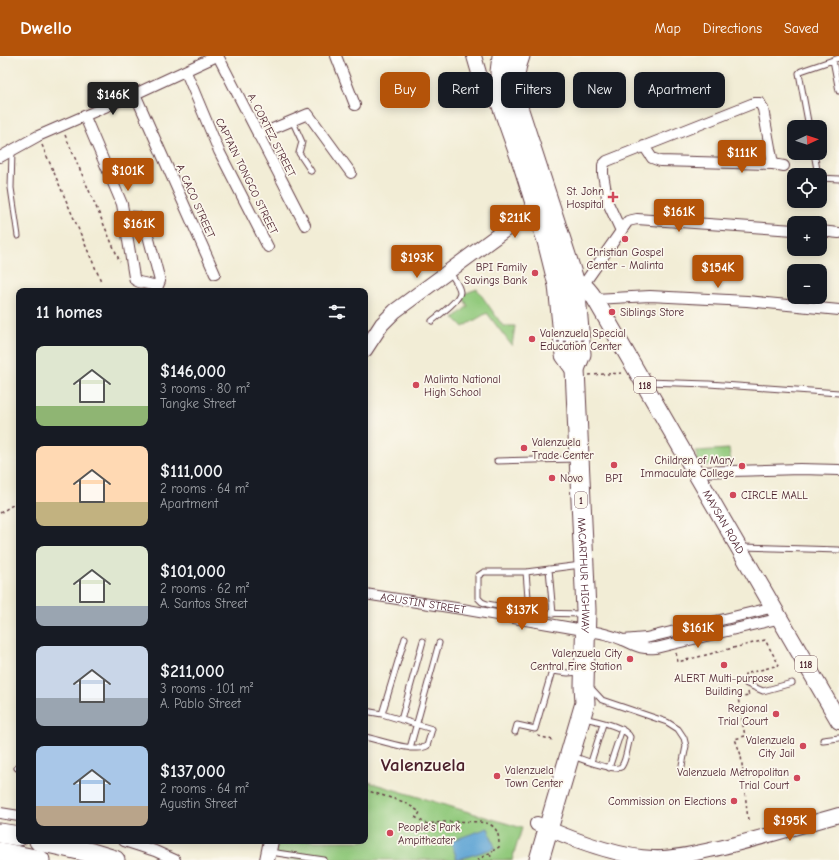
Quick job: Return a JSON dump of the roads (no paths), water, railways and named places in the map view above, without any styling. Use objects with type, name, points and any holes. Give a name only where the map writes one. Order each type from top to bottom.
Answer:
[{"type":"highway","name":"MACARTHUR HIGHWAY","points":[[501,103],[500,72],[502,56]]},
{"type":"highway","name":"MACARTHUR HIGHWAY","points":[[520,56],[515,71],[514,83],[521,137],[571,284],[581,354],[575,372],[586,622],[584,681],[585,702],[570,755],[526,860]]},
{"type":"highway","name":"MACARTHUR HIGHWAY","points":[[504,108],[521,137]]},
{"type":"highway","name":"MACARTHUR HIGHWAY","points":[[530,163],[536,207],[547,241],[571,284]]},
{"type":"highway","name":"MACARTHUR HIGHWAY","points":[[539,860],[539,826],[574,699],[584,681]]},
{"type":"highway","points":[[0,833],[16,836]]},
{"type":"highway","points":[[52,844],[92,853],[114,860]]},
{"type":"highway","points":[[0,852],[40,860]]},
{"type":"main road","name":"MAYSAN ROAD","points":[[571,284],[590,291],[595,299],[739,547],[775,613],[800,648],[839,721]]},
{"type":"street","points":[[0,157],[38,136],[186,72],[218,56]]},
{"type":"street","name":"A. CORTEZ STREET","points":[[218,56],[305,225]]},
{"type":"street","points":[[336,56],[355,105]]},
{"type":"street","points":[[474,56],[482,80],[490,92],[501,103]]},
{"type":"street","name":"CAPTAIN TONGCO STREET","points":[[186,72],[219,151],[268,247]]},
{"type":"street","name":"A. CACO STREET","points":[[135,94],[215,274]]},
{"type":"street","points":[[621,231],[608,203],[603,165],[607,161],[754,103],[760,104],[763,108],[773,164]]},
{"type":"street","points":[[258,135],[306,114],[310,116],[351,173]]},
{"type":"street","points":[[85,116],[122,204],[134,277],[137,282],[158,286],[160,284],[144,220],[138,217],[124,216]]},
{"type":"street","points":[[644,146],[652,158],[660,161],[773,164],[784,166]]},
{"type":"street","points":[[368,345],[386,320],[536,207]]},
{"type":"street","points":[[571,284],[586,281],[628,221],[637,219],[787,230]]},
{"type":"street","points":[[827,232],[839,233]]},
{"type":"street","points":[[595,299],[657,297],[747,301],[839,310]]},
{"type":"street","points":[[695,472],[800,469],[839,470]]},
{"type":"street","name":"AGUSTIN STREET","points":[[368,594],[462,609],[586,622],[601,633],[623,640],[635,647],[646,649],[674,644],[775,613]]},
{"type":"street","name":"AGUSTIN STREET","points":[[623,640],[646,638],[775,613]]},
{"type":"street","points":[[0,813],[16,816]]},
{"type":"street","points":[[539,826],[611,851],[635,857],[654,859],[674,858],[722,847],[839,815]]},
{"type":"street","points":[[132,844],[175,860]]},
{"type":"lane","points":[[808,120],[799,74],[801,72],[836,59],[839,91]]},
{"type":"lane","points":[[292,120],[302,142],[299,153],[311,171]]},
{"type":"lane","points":[[12,151],[11,188],[18,236]]},
{"type":"lane","points":[[827,178],[839,179]]},
{"type":"lane","points":[[432,321],[457,299],[460,294],[460,290],[450,271]]},
{"type":"lane","points":[[643,382],[709,384],[839,393]]},
{"type":"lane","points":[[497,461],[579,459]]},
{"type":"lane","points":[[739,547],[839,549]]},
{"type":"lane","points":[[584,564],[526,572],[484,572],[478,576],[478,598],[487,604],[553,614],[586,622]]},
{"type":"lane","points":[[549,569],[553,614]]},
{"type":"lane","points":[[526,572],[529,611]]},
{"type":"lane","points":[[382,714],[405,638]]},
{"type":"lane","points":[[401,720],[424,641]]},
{"type":"lane","points":[[410,748],[439,643]]},
{"type":"lane","points":[[515,732],[517,725],[535,729],[552,671],[568,672],[584,681],[602,700],[668,722],[678,728],[684,738],[686,746],[681,771]]},
{"type":"lane","points":[[747,684],[763,691],[792,683]]},
{"type":"lane","points":[[368,712],[382,714],[432,729],[427,746],[423,748],[410,748],[368,737]]},
{"type":"lane","points":[[570,755],[609,768],[617,769],[624,763],[630,737],[626,731],[581,717]]},
{"type":"lane","points":[[591,762],[603,724]]},
{"type":"lane","points":[[609,768],[622,729]]},
{"type":"lane","points":[[823,740],[839,738]]},
{"type":"lane","points":[[269,851],[324,860]]},
{"type":"water","points":[[488,828],[495,848],[457,860],[451,841]]},
{"type":"place","name":"St. John Hospital","points":[[613,197]]},
{"type":"place","name":"Christian Gospel Center - Malinta","points":[[625,239]]},
{"type":"place","name":"BPI Family Savings Bank","points":[[535,273]]},
{"type":"place","name":"Siblings Store","points":[[612,312]]},
{"type":"place","name":"Valenzuela Special Education Center","points":[[532,339]]},
{"type":"place","name":"Malinta National High School","points":[[416,385]]},
{"type":"place","name":"Valenzuela Trade Center","points":[[524,448]]},
{"type":"place","name":"BPI","points":[[614,465]]},
{"type":"place","name":"Children of Mary Immaculate College","points":[[742,466]]},
{"type":"place","name":"Novo","points":[[552,478]]},
{"type":"place","name":"CIRCLE MALL","points":[[733,495]]},
{"type":"place","name":"Valenzuela City Central Fire Station","points":[[630,659]]},
{"type":"place","name":"ALERT Multi-purpose Building","points":[[724,665]]},
{"type":"place","name":"Regional Trial Court","points":[[776,714]]},
{"type":"place","name":"Valenzuela City Jail","points":[[803,746]]},
{"type":"place","name":"Valenzuela Town Center","points":[[497,776]]},
{"type":"place","name":"Valenzuela Metropolitan Trial Court","points":[[797,778]]},
{"type":"place","name":"Commission on Elections","points":[[734,801]]},
{"type":"place","name":"People's Park Ampitheater","points":[[390,833]]},
{"type":"district","name":"Valenzuela","points":[[423,764]]}]
